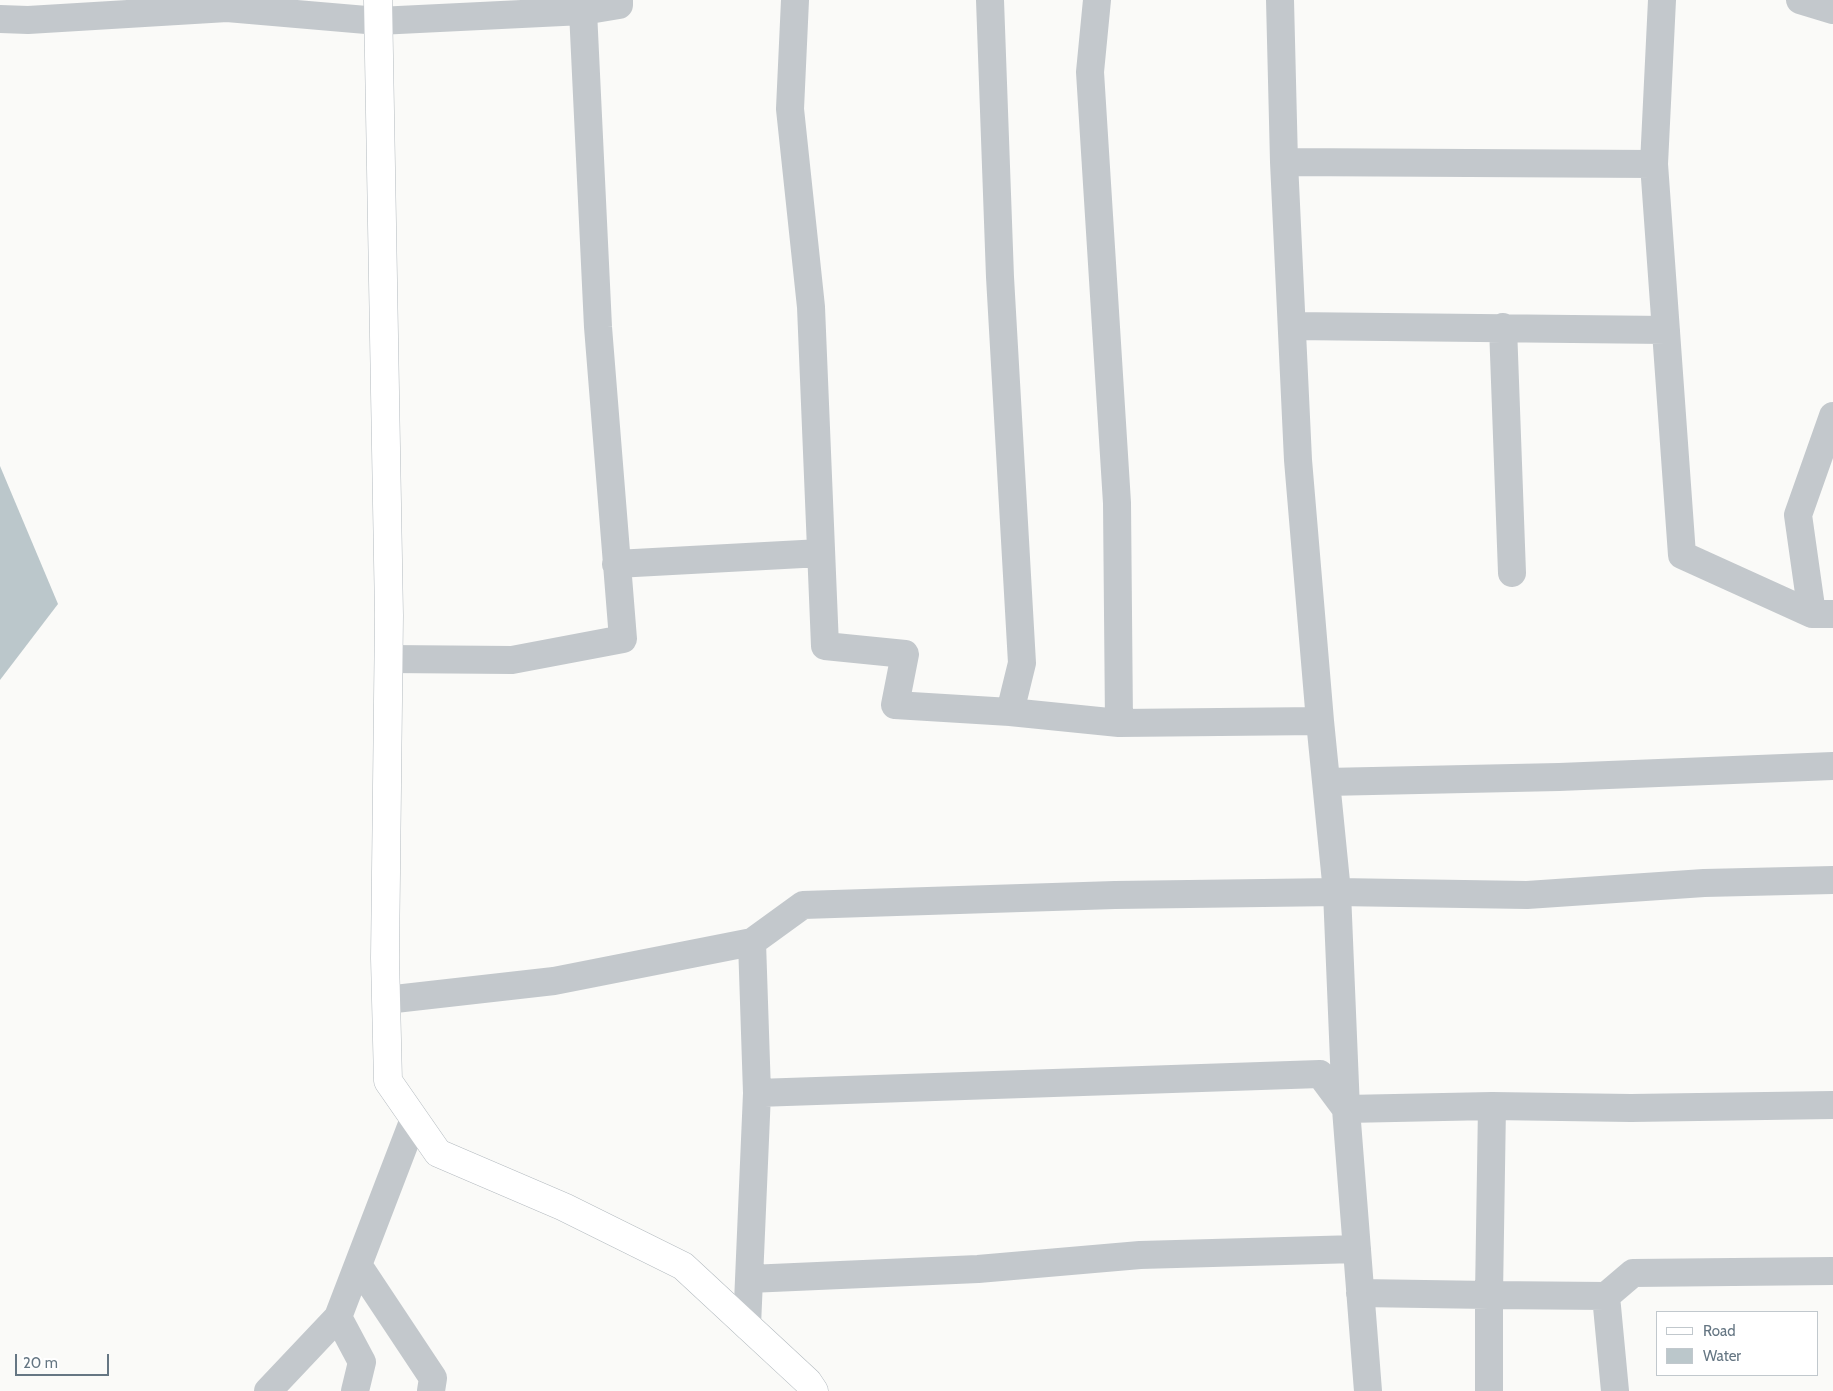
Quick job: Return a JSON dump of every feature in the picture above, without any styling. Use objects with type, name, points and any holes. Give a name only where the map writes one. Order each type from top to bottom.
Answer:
[{"type":"street","points":[[0,19],[28,20],[100,8],[227,4],[378,10],[583,11],[619,5],[619,0]]},
{"type":"street","points":[[795,0],[790,109],[811,307],[825,646],[905,654],[895,706],[1010,712],[1119,723],[1320,721]]},
{"type":"street","points":[[990,0],[1000,277],[1022,663],[1010,712]]},
{"type":"street","points":[[1097,0],[1090,72],[1117,503],[1119,723]]},
{"type":"street","points":[[1280,0],[1284,162],[1298,460],[1320,721],[1337,892],[1346,1109],[1368,1391]]},
{"type":"street","points":[[1662,0],[1654,164],[1682,555],[1823,614]]},
{"type":"street","points":[[1800,0],[1833,10]]},
{"type":"street","points":[[378,10],[389,658],[386,1000],[388,1081],[438,1153],[564,1207],[683,1266],[808,1382],[814,1391]]},
{"type":"street","points":[[389,658],[512,660],[623,639],[598,327],[583,11]]},
{"type":"street","points":[[1284,162],[1654,164]]},
{"type":"street","points":[[1292,326],[1666,330]]},
{"type":"street","points":[[1503,327],[1512,573]]},
{"type":"street","points":[[1823,614],[1798,515],[1833,416]]},
{"type":"street","points":[[616,564],[821,553]]},
{"type":"street","points":[[1326,782],[1559,777],[1833,766]]},
{"type":"street","points":[[386,1000],[554,981],[752,942],[803,905],[1116,895],[1337,892],[1527,895],[1704,883],[1833,880]]},
{"type":"street","points":[[748,1326],[758,1093],[752,942]]},
{"type":"street","points":[[758,1093],[1320,1074],[1346,1109]]},
{"type":"street","points":[[1346,1109],[1492,1106],[1631,1108],[1833,1105]]},
{"type":"street","points":[[1489,1391],[1488,1295],[1492,1106]]},
{"type":"street","points":[[268,1391],[338,1316],[414,1119]]},
{"type":"street","points":[[749,1279],[978,1269],[1140,1255],[1357,1249]]},
{"type":"street","points":[[358,1265],[433,1378],[431,1391]]},
{"type":"street","points":[[1360,1293],[1606,1296],[1633,1273],[1833,1271]]},
{"type":"street","points":[[1606,1296],[1615,1391]]},
{"type":"street","points":[[338,1316],[362,1362],[355,1391]]},
{"type":"water","points":[[0,466],[58,604],[0,680]]}]
